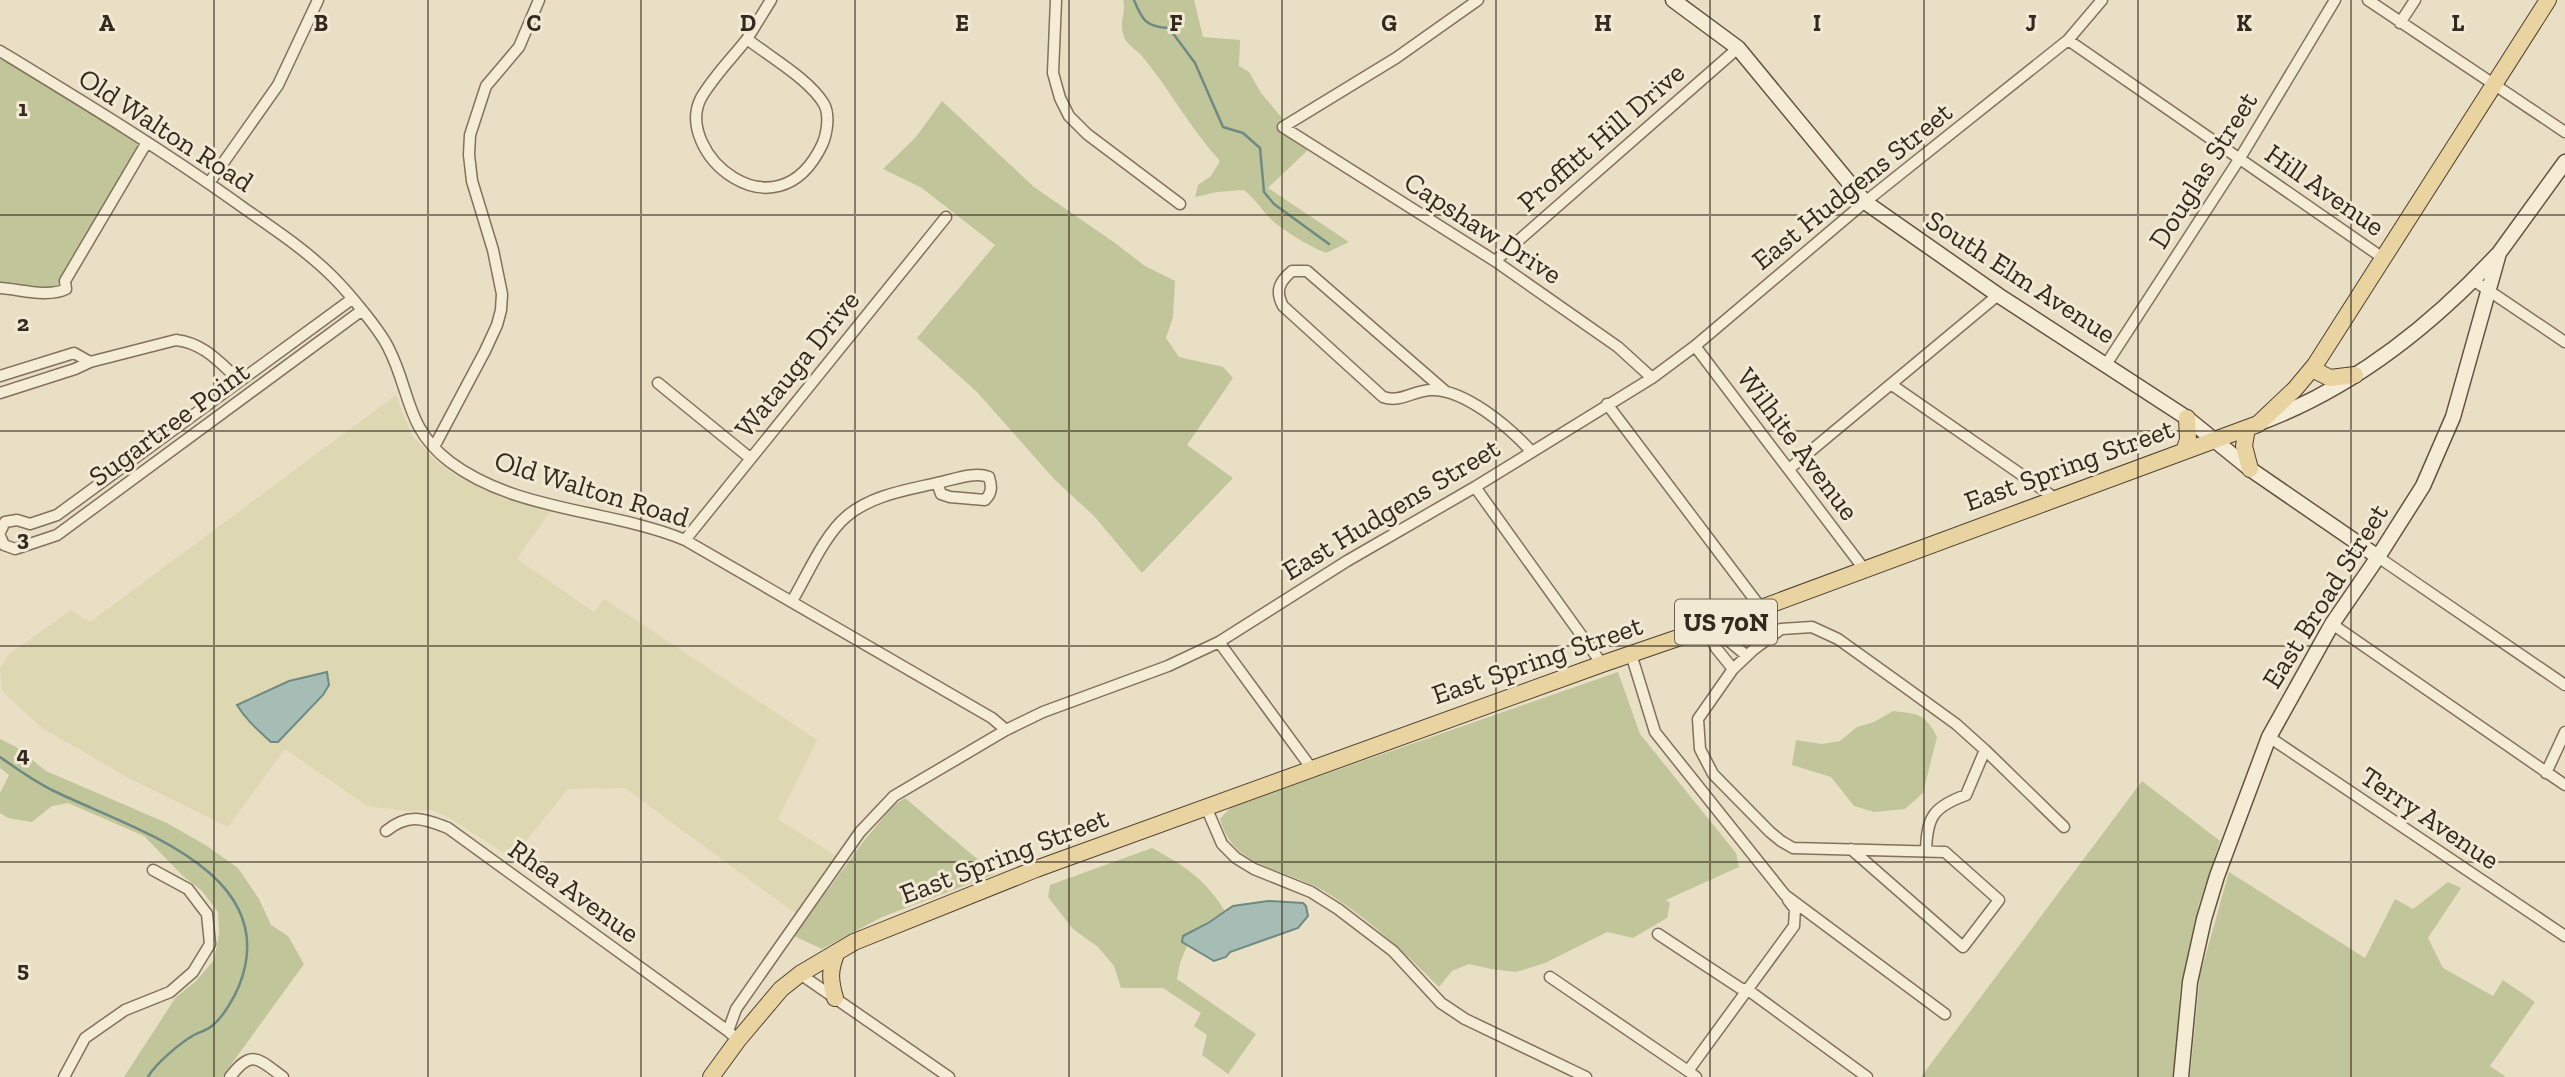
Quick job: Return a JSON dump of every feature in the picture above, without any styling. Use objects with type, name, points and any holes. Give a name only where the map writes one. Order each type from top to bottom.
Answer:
[{"type":"main road","name":"East Spring Street","points":[[711,1077],[733,1035],[781,989],[800,974],[854,942],[1036,869],[1724,622],[2252,426],[2295,389],[2312,369],[2547,0]]},
{"type":"main road","points":[[2312,369],[2330,378],[2355,375]]},
{"type":"main road","points":[[2184,451],[2188,440],[2187,418]]},
{"type":"main road","points":[[2250,469],[2244,446],[2252,426]]},
{"type":"main road","points":[[835,998],[829,978],[837,952]]},
{"type":"street","points":[[209,183],[278,85],[318,0]]},
{"type":"street","points":[[434,447],[485,351],[501,310],[502,294],[472,181],[470,135],[485,86],[519,47],[539,0]]},
{"type":"street","points":[[747,39],[802,81],[817,94],[826,107],[825,133],[815,158],[802,173],[785,185],[764,190],[744,184],[724,171],[708,153],[697,133],[696,116],[701,99],[747,39],[771,0]]},
{"type":"street","points":[[1056,0],[1053,73],[1060,98],[1069,116],[1087,134],[1180,204]]},
{"type":"street","name":"Capshaw Drive","points":[[1478,0],[1396,58],[1283,127],[1495,261],[1618,346],[1652,378]]},
{"type":"street","name":"South Elm Avenue","points":[[1673,0],[1738,48],[1865,202],[1998,295],[2107,363],[2187,418],[2250,469],[2378,557]]},
{"type":"street","name":"East Hudgens Street","points":[[733,1035],[736,1009],[860,832],[894,796],[1006,730],[1088,694],[1168,666],[1219,642],[1347,561],[1652,378],[1695,346],[1865,202],[2068,40],[2102,0]]},
{"type":"street","name":"Douglas Street","points":[[2107,363],[2240,158],[2335,0]]},
{"type":"street","points":[[2368,0],[2565,132]]},
{"type":"street","points":[[2400,23],[2415,0]]},
{"type":"street","name":"Hill Avenue","points":[[2068,40],[2384,258]]},
{"type":"street","name":"Proffitt Hill Drive","points":[[1495,261],[1738,48]]},
{"type":"street","name":"Old Walton Road","points":[[0,51],[209,183],[303,250],[333,277],[388,347],[418,428],[450,462],[499,488],[541,502],[656,528],[685,540],[992,718],[1006,730]]},
{"type":"street","points":[[0,288],[44,292],[61,292],[66,289],[65,281],[147,142]]},
{"type":"street","name":"East Broad Street","points":[[2181,1077],[2190,982],[2204,919],[2217,876],[2269,737],[2332,624],[2423,486],[2453,417],[2499,253],[2565,162]]},
{"type":"street","name":"Watauga Drive","points":[[685,540],[946,217]]},
{"type":"street","points":[[2252,426],[2302,405],[2355,375],[2413,333],[2473,281],[2499,253]]},
{"type":"street","points":[[1445,391],[1418,392],[1399,399],[1383,397],[1283,306],[1278,296],[1284,277],[1292,271],[1307,271],[1445,391],[1480,408],[1516,435],[1531,451]]},
{"type":"street","points":[[2473,281],[2565,342]]},
{"type":"street","points":[[1789,469],[1892,386],[1998,295]]},
{"type":"street","name":"Sugartree Point","points":[[352,299],[57,515],[30,524],[17,520],[5,522],[0,534],[4,545],[15,549],[57,535],[361,311]]},
{"type":"street","points":[[0,393],[90,362],[176,340],[190,341],[203,347],[240,381]]},
{"type":"street","name":"Wilhite Avenue","points":[[1695,346],[1864,569]]},
{"type":"street","points":[[0,376],[74,353],[90,362]]},
{"type":"street","points":[[658,383],[750,458]]},
{"type":"street","points":[[1892,386],[2055,498]]},
{"type":"street","points":[[1607,404],[1761,608]]},
{"type":"street","points":[[792,601],[829,539],[846,517],[869,502],[937,483],[981,474],[989,477],[992,486],[985,500],[950,497],[942,494],[937,483]]},
{"type":"street","points":[[1475,486],[1602,664]]},
{"type":"street","points":[[2378,557],[2565,685]]},
{"type":"street","points":[[1724,622],[1729,641],[1747,656]]},
{"type":"street","points":[[2332,624],[2565,785]]},
{"type":"street","points":[[1851,849],[1963,947],[1999,900],[1945,852],[1851,849],[1793,848],[1770,832],[1713,775],[1700,749],[1698,719],[1733,669],[1781,629],[1812,627],[1838,639],[1956,724],[2064,827]]},
{"type":"street","points":[[1707,628],[1716,648],[1733,669]]},
{"type":"street","points":[[1219,642],[1312,769]]},
{"type":"street","points":[[1550,977],[1692,1074],[1794,926],[1795,909],[1785,895],[1672,757],[1655,732],[1631,654]]},
{"type":"street","points":[[2546,773],[2565,732]]},
{"type":"street","name":"Terry Avenue","points":[[2269,737],[2565,936]]},
{"type":"street","points":[[1926,851],[1929,821],[1936,810],[1947,802],[1966,795],[1984,750]]},
{"type":"street","points":[[1206,807],[1222,844],[1236,858],[1254,869],[1311,892],[1338,909],[1393,951],[1441,1003],[1465,1019],[1586,1077]]},
{"type":"street","name":"Rhea Avenue","points":[[386,831],[398,821],[415,818],[448,828],[733,1035]]},
{"type":"street","points":[[64,1077],[85,1038],[125,1010],[170,992],[193,972],[210,944],[207,914],[188,889],[153,870]]},
{"type":"street","points":[[1785,895],[1945,1014]]},
{"type":"street","points":[[1658,934],[1740,988],[1748,990],[1867,1077]]},
{"type":"street","points":[[800,974],[949,1077]]},
{"type":"street","points":[[229,1077],[241,1062],[250,1059],[258,1060],[284,1077]]},
{"type":"shaded area","points":[[396,395],[412,436],[438,463],[461,479],[540,509],[551,510],[517,559],[594,612],[604,599],[817,740],[778,819],[836,856],[796,914],[625,788],[568,789],[512,858],[448,817],[431,810],[407,811],[367,806],[285,749],[228,827],[127,777],[42,728],[2,691],[0,668],[8,655],[71,610],[90,622]]},
{"type":"green space","points":[[1123,0],[1194,0],[1203,37],[1240,40],[1239,66],[1249,72],[1261,93],[1282,118],[1277,129],[1309,149],[1268,188],[1349,242],[1326,253],[1318,250],[1278,225],[1244,190],[1195,197],[1198,185],[1211,176],[1220,161],[1142,56],[1125,40],[1122,31]]},
{"type":"green space","points":[[0,58],[136,141],[138,147],[54,288],[0,282]]},
{"type":"green space","points":[[942,101],[1034,187],[1145,266],[1175,281],[1173,317],[1166,338],[1179,357],[1223,367],[1233,378],[1187,445],[1233,478],[1142,573],[1094,516],[1054,479],[977,392],[917,338],[995,245],[922,188],[883,169],[916,137]]},
{"type":"green space","points":[[1618,672],[1640,734],[1736,853],[1739,867],[1666,900],[1670,903],[1667,918],[1633,938],[1607,932],[1545,963],[1516,972],[1469,964],[1452,971],[1439,987],[1384,935],[1338,900],[1313,885],[1262,865],[1243,854],[1226,834],[1220,819],[1231,807]]},
{"type":"green space","points":[[1893,711],[1920,716],[1929,723],[1937,737],[1923,793],[1905,809],[1874,812],[1854,806],[1831,777],[1792,765],[1796,740],[1822,744],[1840,741],[1857,727],[1874,722]]},
{"type":"green space","points":[[0,739],[16,747],[46,771],[167,823],[207,846],[238,868],[259,899],[271,925],[288,936],[304,964],[222,1077],[124,1077],[176,997],[196,981],[214,960],[219,934],[218,912],[202,891],[183,876],[144,836],[68,803],[52,806],[32,822],[8,818],[0,813],[0,793],[9,775],[0,768]]},
{"type":"green space","points":[[2142,781],[2220,841],[2199,904],[2180,990],[2175,1077],[1921,1077]]},
{"type":"green space","points":[[905,798],[995,874],[882,917],[822,949],[794,936],[863,842],[893,806]]},
{"type":"green space","points":[[1152,848],[1193,874],[1225,911],[1197,928],[1182,942],[1187,946],[1177,979],[1256,1034],[1228,1074],[1202,1055],[1207,1035],[1194,1026],[1201,1013],[1163,988],[1121,988],[1114,966],[1098,947],[1073,929],[1048,897],[1050,885]]},
{"type":"green space","points":[[2229,872],[2365,958],[2395,899],[2413,909],[2448,882],[2461,888],[2428,938],[2443,968],[2493,996],[2503,980],[2535,1002],[2490,1066],[2506,1077],[2190,1077],[2200,975]]},
{"type":"water","points":[[327,672],[329,685],[323,695],[278,742],[271,742],[237,705],[289,681]]},
{"type":"water","points":[[1268,901],[1303,903],[1308,916],[1298,928],[1230,952],[1226,957],[1214,961],[1182,942],[1183,936],[1233,906]]},
{"type":"waterway","points":[[1134,0],[1146,21],[1155,26],[1169,28],[1195,63],[1223,127],[1243,133],[1260,148],[1264,192],[1274,204],[1329,244]]},
{"type":"waterway","points":[[0,757],[47,787],[158,839],[192,859],[220,884],[240,912],[247,946],[239,986],[231,1002],[213,1025],[175,1048],[148,1077]]}]
